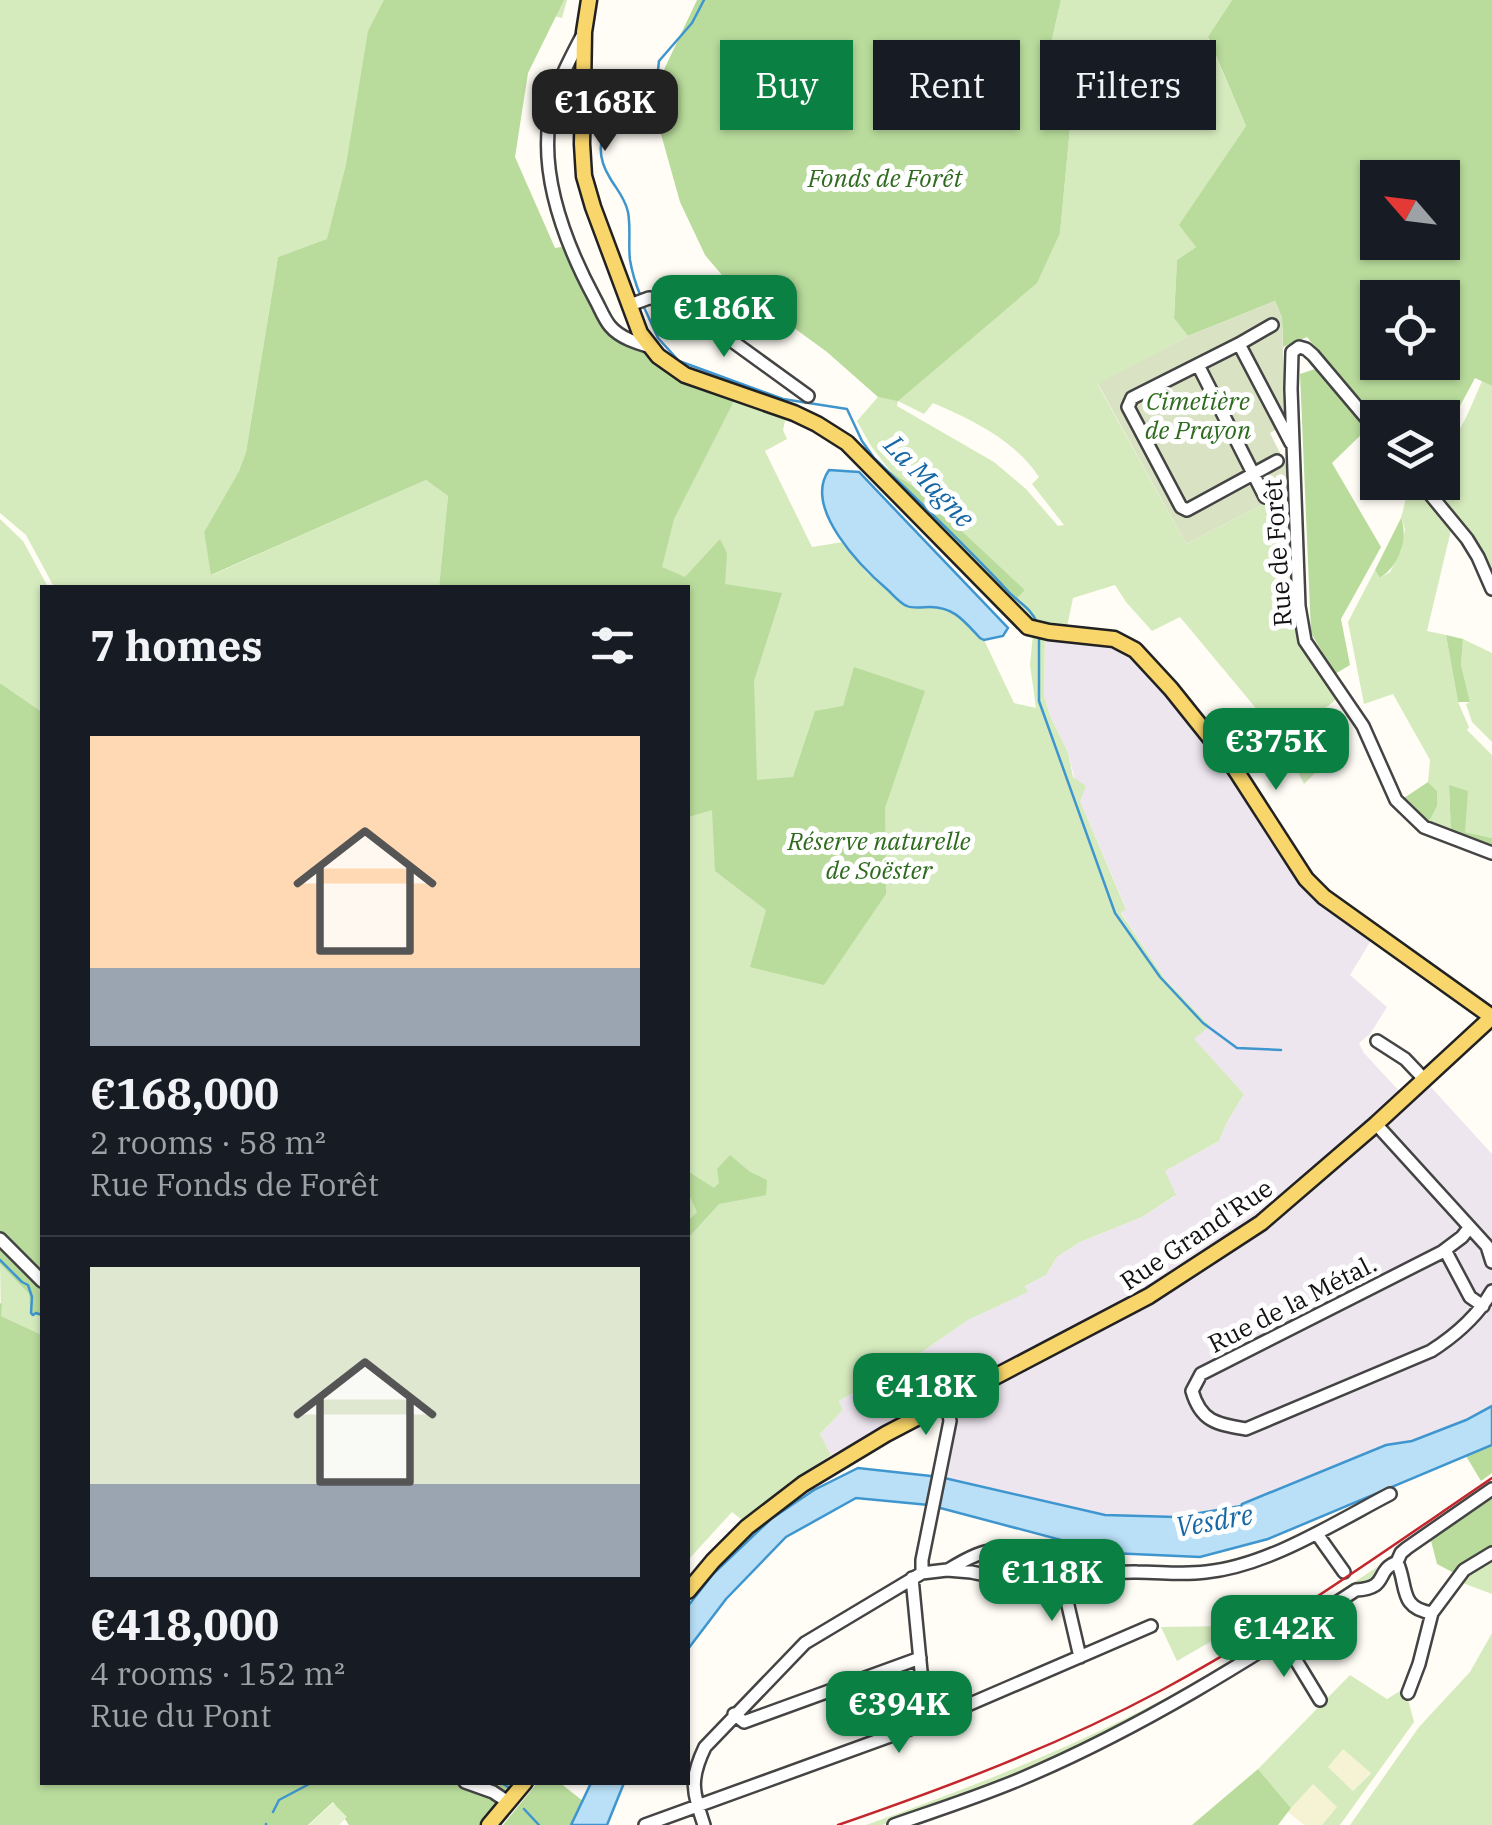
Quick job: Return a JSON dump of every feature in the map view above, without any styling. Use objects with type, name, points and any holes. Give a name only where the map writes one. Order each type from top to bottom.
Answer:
[{"type":"main road","points":[[590,0],[584,32],[584,176],[593,207],[639,301],[640,332],[658,356],[686,375],[794,413],[847,444],[1022,623],[1037,629],[1114,639],[1135,650],[1171,688],[1235,770],[1306,879],[1387,944],[1492,1017]]},
{"type":"main road","name":"Rue Grand'Rue","points":[[690,1588],[747,1527],[817,1475],[886,1434],[1149,1296],[1261,1223],[1492,1017]]},
{"type":"main road","points":[[489,1825],[522,1785]]},
{"type":"street","points":[[584,32],[551,106],[548,127],[552,187],[580,271],[611,327],[632,342],[651,347]]},
{"type":"street","points":[[639,301],[674,299],[808,396]]},
{"type":"street","points":[[1272,325],[1132,398],[1128,406],[1187,510],[1277,461]]},
{"type":"street","points":[[1240,344],[1293,447]]},
{"type":"street","name":"Rue de Forêt","points":[[1360,411],[1313,355],[1306,349],[1292,352],[1299,606],[1306,641],[1362,726],[1396,800],[1424,827],[1492,852]]},
{"type":"street","points":[[1198,365],[1265,497]]},
{"type":"street","points":[[1435,500],[1478,556],[1492,589]]},
{"type":"street","points":[[1377,1040],[1424,1080]]},
{"type":"street","points":[[1376,1124],[1487,1246],[1492,1262]]},
{"type":"street","name":"Rue de la Métal.","points":[[1469,1228],[1445,1250],[1202,1374],[1192,1391],[1196,1407],[1216,1424],[1246,1429],[1431,1350],[1454,1336],[1492,1291]]},
{"type":"street","points":[[0,1239],[40,1279]]},
{"type":"street","points":[[1445,1250],[1470,1296],[1483,1306]]},
{"type":"street","points":[[926,1724],[917,1576],[950,1422],[947,1402]]},
{"type":"street","points":[[894,1825],[998,1788],[1144,1720],[1283,1639],[1354,1587],[1370,1590],[1407,1548],[1492,1489]]},
{"type":"street","points":[[704,1825],[693,1793],[696,1764],[705,1747],[805,1643],[917,1576],[947,1570],[1024,1583],[1136,1572],[1212,1572],[1255,1560],[1317,1534],[1390,1494]]},
{"type":"street","points":[[1317,1534],[1344,1572]]},
{"type":"street","points":[[947,1570],[983,1551],[1002,1547],[1058,1564],[1067,1579],[1080,1657]]},
{"type":"street","points":[[1408,1694],[1432,1613],[1464,1570],[1492,1553]]},
{"type":"street","points":[[1397,1562],[1411,1605],[1432,1613]]},
{"type":"street","points":[[645,1825],[926,1724],[1151,1626]]},
{"type":"street","points":[[1283,1639],[1320,1700]]},
{"type":"street","points":[[734,1714],[744,1722],[920,1658]]},
{"type":"street","points":[[473,1785],[508,1802]]},
{"type":"shaded area","points":[[1045,636],[1115,643],[1136,655],[1202,731],[1313,894],[1372,939],[1350,975],[1387,1007],[1370,1034],[1359,1043],[1401,1093],[1287,1198],[1157,1282],[831,1455],[820,1434],[843,1410],[839,1401],[903,1365],[968,1320],[1027,1292],[1025,1286],[1046,1275],[1057,1257],[1080,1242],[1142,1217],[1175,1196],[1161,1173],[1219,1141],[1244,1094],[1193,1039],[1209,1025],[1165,979],[1121,912],[1126,908],[1080,801],[1068,752],[1044,696]]},
{"type":"shaded area","points":[[1430,1086],[1492,1154],[1492,1406],[1466,1420],[1412,1441],[1386,1446],[1242,1506],[1175,1518],[1105,1515],[940,1477],[956,1403],[1154,1300],[1268,1229]]},
{"type":"shaded area","points":[[1343,1748],[1371,1772],[1353,1791],[1327,1766]]},
{"type":"shaded area","points":[[1312,1783],[1338,1807],[1322,1825],[1304,1825],[1287,1811]]},
{"type":"green space","points":[[0,0],[567,0],[562,18],[542,13],[466,189],[278,257],[246,452],[204,532],[212,575],[426,480],[448,496],[439,585],[53,585],[26,535],[0,513]]},
{"type":"green space","points":[[384,0],[564,0],[528,73],[515,157],[555,248],[567,246],[609,329],[674,377],[735,399],[674,519],[662,567],[685,577],[720,539],[727,553],[725,584],[782,593],[754,681],[757,780],[793,777],[815,711],[843,706],[854,667],[925,691],[885,808],[886,894],[824,985],[750,967],[766,910],[715,871],[712,810],[690,816],[690,585],[439,585],[448,496],[426,480],[211,575],[204,532],[246,452],[278,257],[327,239],[346,165],[368,31]]},
{"type":"green space","name":"Fonds de Forêt","points":[[697,0],[1061,0],[1052,40],[1040,40],[1040,130],[1070,130],[1060,233],[1037,283],[898,401],[878,397],[827,352],[775,314],[737,293],[705,255],[680,202],[659,127],[648,104],[634,105],[611,129],[601,129],[622,100],[660,78]]},
{"type":"green space","points":[[1061,0],[1232,0],[1208,38],[1052,40]]},
{"type":"green space","points":[[1232,0],[1492,0],[1492,386],[1475,378],[1460,406],[1460,400],[1360,402],[1307,337],[1283,347],[1282,318],[1275,301],[1188,336],[1174,318],[1177,260],[1196,247],[1179,225],[1246,126],[1216,56],[1216,40],[1209,40]]},
{"type":"green space","points":[[1216,57],[1246,126],[1180,225],[1196,247],[1177,260],[1174,317],[1188,336],[1098,385],[1186,544],[1287,492],[1291,617],[1305,650],[1339,697],[1306,724],[1327,761],[1304,784],[1284,742],[1180,617],[1152,631],[1115,585],[1073,598],[1067,627],[1030,621],[1013,603],[1025,590],[916,488],[891,472],[857,421],[878,397],[898,400],[1060,233],[1070,130],[1216,130]],"holes":[[[898,401],[924,414],[933,403],[977,424],[1018,452],[1039,477],[1032,484],[1064,525],[1058,526],[1026,489],[994,462],[897,406]]]},
{"type":"green space","name":"Réserve naturelle de Soëster","points":[[507,193],[609,330],[674,378],[786,417],[783,430],[787,439],[765,451],[812,547],[843,542],[867,573],[907,607],[942,607],[955,612],[984,640],[1014,703],[1036,708],[1030,665],[1033,634],[1045,636],[1044,696],[1068,752],[1073,777],[1086,786],[1080,801],[1126,909],[1121,913],[1165,979],[1210,1026],[1194,1039],[1244,1094],[1219,1141],[1165,1171],[1176,1195],[1142,1217],[1080,1242],[1057,1257],[1046,1275],[1025,1286],[1028,1292],[968,1320],[903,1365],[839,1401],[843,1410],[820,1434],[831,1455],[742,1520],[732,1512],[690,1558],[690,585],[528,585]]},
{"type":"green space","name":"Cimetière de Prayon","points":[[1275,301],[1282,318],[1285,425],[1270,433],[1288,469],[1287,492],[1186,544],[1098,384],[1188,336]]},
{"type":"green space","points":[[1315,369],[1360,421],[1360,436],[1332,463],[1381,547],[1341,619],[1350,665],[1335,674],[1311,633],[1300,374]]},
{"type":"green space","points":[[1482,381],[1492,386],[1492,579],[1467,530],[1440,500],[1460,500],[1461,427]]},
{"type":"green space","points":[[891,472],[916,488],[1025,590],[1013,603],[886,476]]},
{"type":"green space","points":[[1406,500],[1429,500],[1452,526],[1427,631],[1446,635],[1467,730],[1492,755],[1492,838],[1465,832],[1449,786],[1451,834],[1428,824],[1437,806],[1437,791],[1428,782],[1430,760],[1393,694],[1364,704],[1348,622],[1375,570],[1380,578],[1390,572],[1401,551],[1405,529],[1401,518]]},
{"type":"green space","points":[[1401,518],[1401,551],[1380,578],[1375,570]]},
{"type":"green space","points":[[0,519],[23,541],[47,585],[40,585],[40,711],[0,683]]},
{"type":"green space","points":[[1446,635],[1463,639],[1461,665],[1470,702],[1458,702]]},
{"type":"green space","points":[[1463,639],[1492,653],[1492,742],[1472,722],[1466,704],[1470,702],[1461,665]]},
{"type":"green space","points":[[0,683],[40,711],[40,1316],[30,1314],[29,1294],[0,1264]]},
{"type":"green space","points":[[1428,782],[1437,791],[1437,806],[1428,824],[1401,800]]},
{"type":"green space","points":[[1449,785],[1468,791],[1465,832],[1492,838],[1492,848],[1451,834]]},
{"type":"green space","points":[[730,1155],[767,1180],[766,1195],[719,1204],[690,1236],[690,1219],[697,1212],[690,1196],[690,1173],[714,1188],[719,1183],[717,1169]]},
{"type":"green space","points":[[0,1264],[29,1294],[30,1313],[40,1316],[40,1334],[1,1316]]},
{"type":"green space","points":[[0,1303],[1,1316],[40,1334],[40,1785],[513,1785],[482,1825],[349,1825],[333,1802],[308,1825],[0,1825]]},
{"type":"green space","points":[[1492,1445],[1492,1473],[1481,1481],[1466,1456]]},
{"type":"green space","points":[[1492,1488],[1492,1551],[1454,1573],[1437,1564],[1429,1533]]},
{"type":"green space","points":[[1492,1559],[1492,1594],[1463,1583],[1470,1573]]},
{"type":"green space","points":[[1377,1567],[1374,1580],[1165,1703],[998,1784],[882,1825],[866,1825],[1016,1768],[1126,1718],[1245,1653]]},
{"type":"green space","points":[[1230,1626],[1231,1630],[1177,1661],[1161,1627]]},
{"type":"green space","points":[[1492,1633],[1492,1825],[1350,1825],[1419,1727],[1470,1672]]},
{"type":"green space","points":[[1350,1675],[1387,1699],[1405,1688],[1414,1722],[1340,1825],[1322,1825],[1337,1807],[1313,1784],[1291,1808],[1258,1769]],"holes":[[[1343,1749],[1371,1773],[1353,1791],[1328,1767]]]},
{"type":"green space","points":[[1258,1769],[1291,1808],[1278,1825],[1192,1825]]},
{"type":"green space","points":[[535,1785],[563,1785],[583,1801],[571,1825],[503,1825]]},
{"type":"green space","points":[[333,1803],[347,1817],[339,1825],[309,1825]]},
{"type":"water","points":[[829,470],[859,472],[1008,628],[1003,636],[984,640],[952,612],[915,608],[900,602],[851,553],[829,519],[823,485]]},
{"type":"water","name":"Vesdre","points":[[1492,1406],[1492,1445],[1268,1539],[1200,1557],[1110,1553],[929,1505],[856,1498],[786,1537],[726,1599],[690,1646],[690,1603],[713,1574],[771,1519],[814,1490],[858,1468],[940,1477],[1105,1515],[1176,1517],[1241,1506],[1386,1445],[1412,1441]]},
{"type":"water","points":[[590,1785],[623,1785],[607,1825],[571,1825]]},
{"type":"waterway","name":"La Magne","points":[[641,297],[630,260],[628,212],[603,162],[603,135],[619,113],[656,89],[659,61],[692,23],[704,0]]},
{"type":"waterway","name":"La Magne","points":[[643,305],[658,338],[679,361],[783,399],[847,409],[874,458],[1037,623]]},
{"type":"waterway","name":"La Magne","points":[[1039,635],[1039,701],[1115,913],[1160,977],[1203,1023],[1237,1048],[1281,1050]]},
{"type":"waterway","points":[[0,1260],[28,1285],[31,1313],[40,1314]]},
{"type":"waterway","points":[[273,1812],[279,1800],[307,1785]]},
{"type":"waterway","points":[[524,1809],[539,1825]]},
{"type":"railway","points":[[838,1825],[1002,1764],[1160,1691],[1287,1616],[1492,1478]]}]
